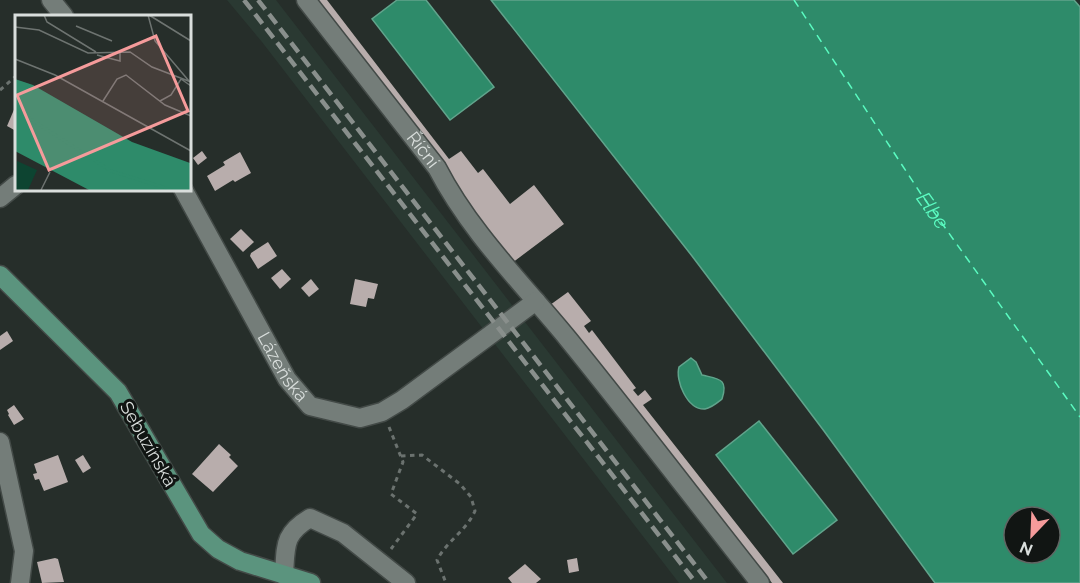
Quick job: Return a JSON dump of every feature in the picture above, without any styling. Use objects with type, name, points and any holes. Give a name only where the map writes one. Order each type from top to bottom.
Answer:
[{"type":"main road","name":"Sebuzínská","points":[[0,275],[118,392],[201,534],[218,549],[240,561],[311,583]]},
{"type":"street","points":[[51,0],[63,15]]},
{"type":"street","name":"Říční","points":[[306,0],[437,168],[450,194],[506,267],[537,301],[760,583]]},
{"type":"street","points":[[0,198],[15,186]]},
{"type":"street","name":"Lázeňská","points":[[184,190],[287,379],[310,406],[360,418],[382,412],[402,400],[537,301]]},
{"type":"street","points":[[0,442],[24,551],[20,583]]},
{"type":"street","points":[[284,575],[286,543],[294,527],[310,518],[342,533],[406,583]]},
{"type":"path","points":[[0,90],[15,77]]},
{"type":"path","points":[[381,563],[417,514],[391,494],[403,462],[382,412]]},
{"type":"path","points":[[401,456],[422,455],[460,484],[471,497],[475,511],[470,524],[437,560],[446,583]]},
{"type":"shaded area","points":[[227,0],[276,0],[727,583],[679,583],[262,42]]},
{"type":"water","points":[[397,0],[426,0],[494,87],[450,120],[372,19]]},
{"type":"water","name":"Elbe","points":[[491,0],[1074,0],[1080,7],[1080,583],[935,583],[692,256]]},
{"type":"water","points":[[691,358],[696,362],[702,375],[723,383],[722,399],[705,409],[693,405],[688,400],[679,379],[679,367]]},
{"type":"water","points":[[759,421],[837,520],[793,554],[716,455]]},
{"type":"building","points":[[315,0],[327,0],[449,159],[461,151],[478,173],[483,169],[510,204],[534,185],[564,224],[512,263],[456,190],[459,188]]},
{"type":"building","points":[[15,107],[15,130],[7,126]]},
{"type":"building","points":[[202,151],[207,158],[198,165],[193,158]]},
{"type":"building","points":[[240,152],[251,173],[215,191],[207,176],[225,165],[223,162]]},
{"type":"building","points":[[241,229],[254,242],[243,252],[230,239]]},
{"type":"building","points":[[268,242],[277,256],[258,269],[250,256],[251,253]]},
{"type":"building","points":[[282,269],[291,279],[280,289],[271,278]]},
{"type":"building","points":[[311,279],[319,289],[309,297],[301,288]]},
{"type":"building","points":[[355,279],[378,284],[374,299],[368,298],[366,307],[350,304]]},
{"type":"building","points":[[568,292],[591,321],[584,326],[589,333],[592,330],[636,388],[633,390],[638,396],[645,390],[652,399],[643,405],[783,583],[772,583],[637,410],[635,412],[550,305]]},
{"type":"building","points":[[7,331],[13,341],[0,350],[0,336]]},
{"type":"building","points":[[14,405],[24,419],[14,425],[7,410]]},
{"type":"building","points":[[219,444],[231,455],[229,457],[238,466],[213,492],[192,474]]},
{"type":"building","points":[[58,455],[68,482],[44,491],[39,479],[35,480],[33,474],[37,473],[34,464]]},
{"type":"building","points":[[83,455],[91,468],[83,473],[75,460]]},
{"type":"building","points":[[577,558],[579,571],[569,573],[567,560]]},
{"type":"building","points":[[58,559],[64,582],[42,583],[37,562]]},
{"type":"building","points":[[525,564],[541,579],[536,583],[512,583],[508,578]]},
{"type":"ferry route","points":[[794,0],[921,194],[1080,417]]},
{"type":"railway","points":[[244,0],[696,583]]},
{"type":"railway","points":[[258,0],[709,583]]}]
